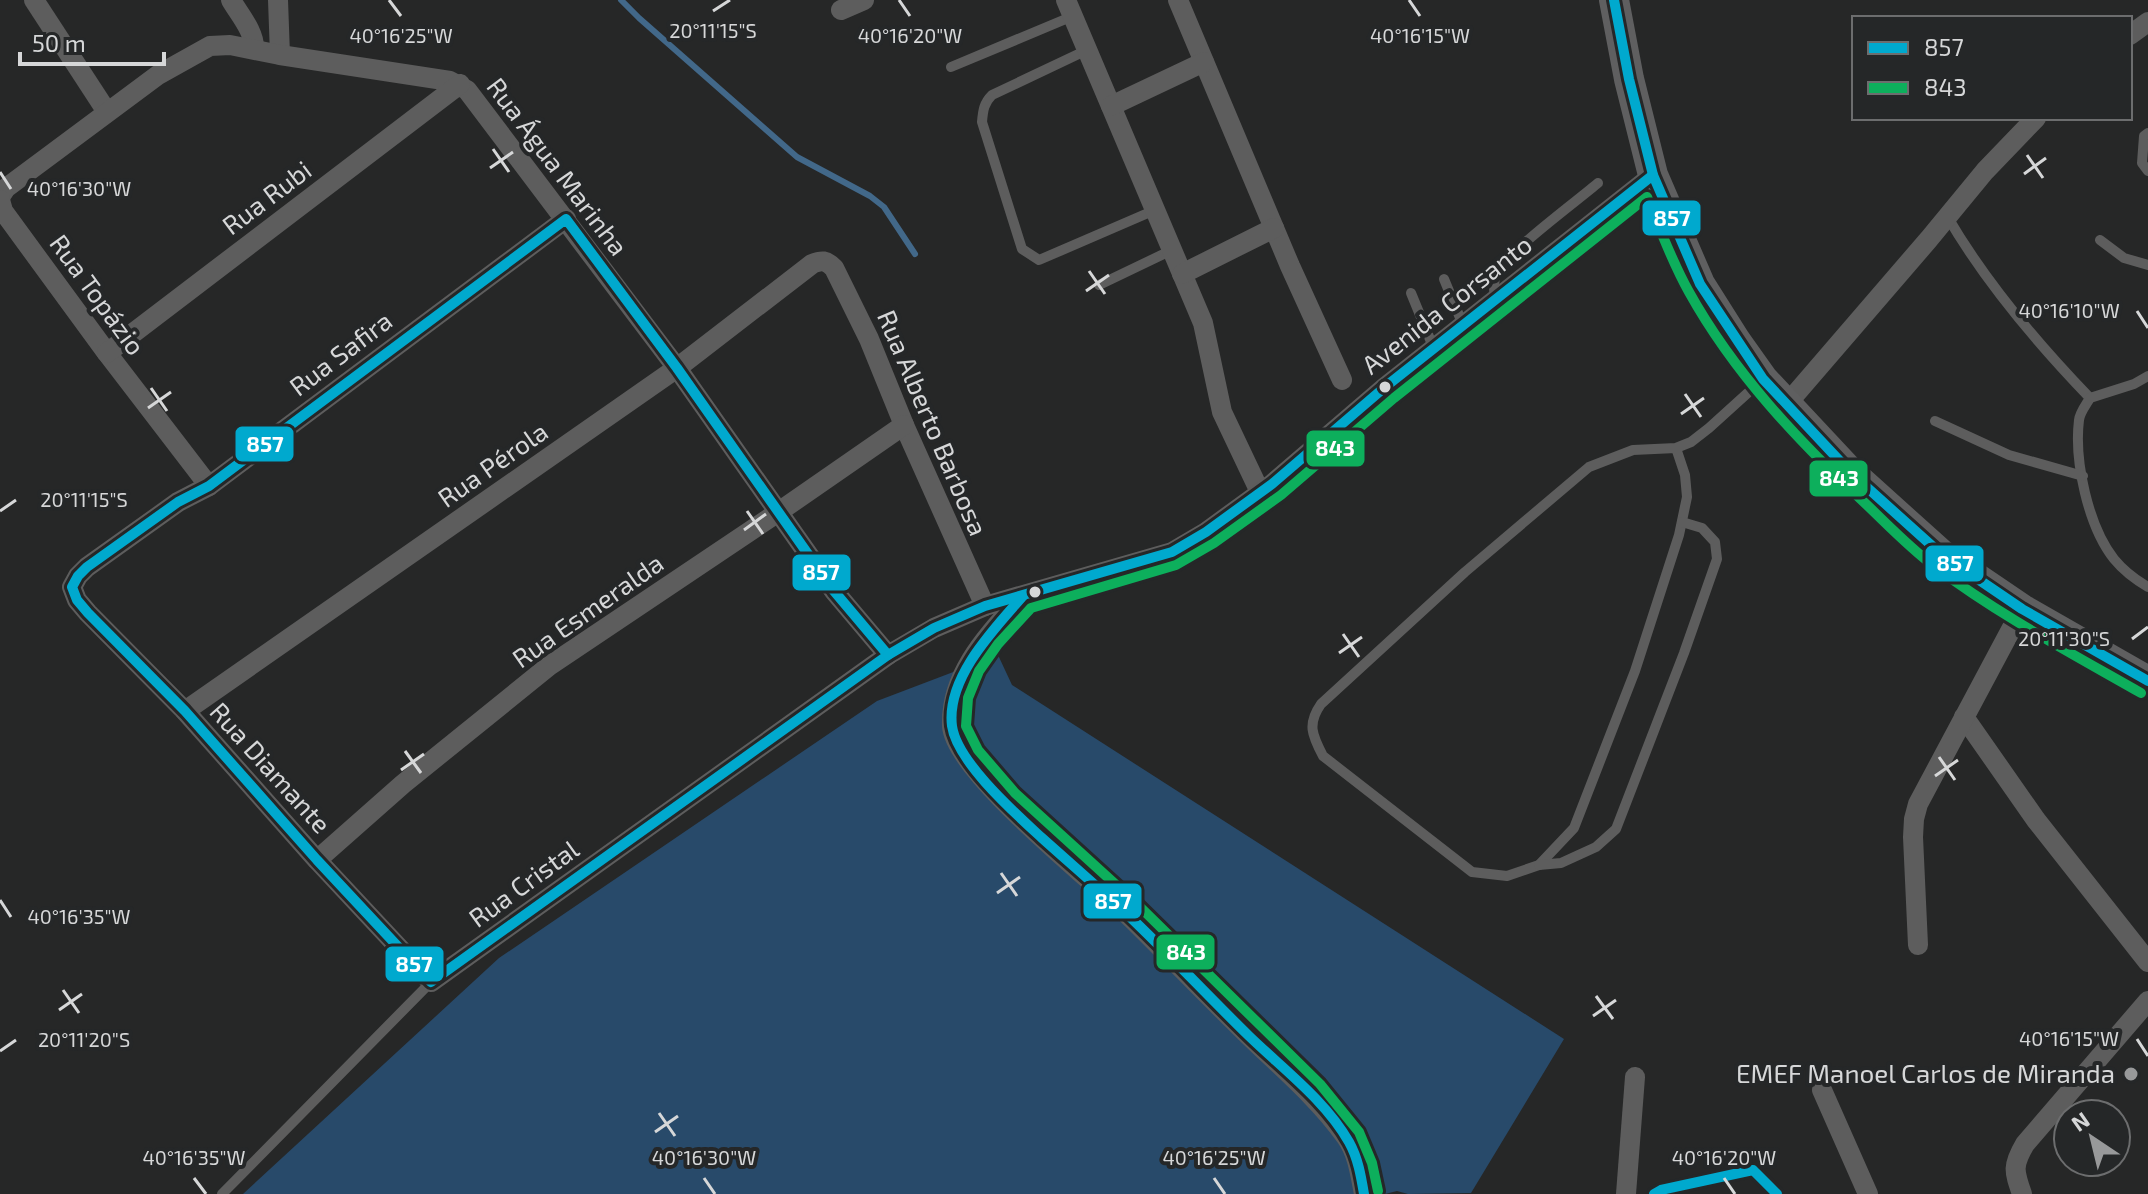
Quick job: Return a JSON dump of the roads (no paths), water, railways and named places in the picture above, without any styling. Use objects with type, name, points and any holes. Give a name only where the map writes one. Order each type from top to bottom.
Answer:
[{"type":"street","points":[[34,0],[107,112]]},
{"type":"street","points":[[231,0],[255,42],[254,49]]},
{"type":"street","points":[[278,0],[280,55]]},
{"type":"street","points":[[841,10],[864,0]]},
{"type":"street","points":[[1178,0],[1342,380]]},
{"type":"street","points":[[1614,0],[1629,79],[1653,175],[1700,284],[1763,379],[1851,473],[1941,554],[2022,609],[2148,681]]},
{"type":"street","points":[[1070,8],[1203,323],[1222,412],[1260,492]]},
{"type":"street","name":"Rua Água Marinha","points":[[1,203],[6,188],[107,112],[158,75],[210,46],[230,45],[460,84],[677,368],[834,591],[888,655]]},
{"type":"street","points":[[1111,106],[1204,62]]},
{"type":"street","name":"Rua Rubi","points":[[107,353],[460,84]]},
{"type":"street","points":[[1786,405],[1985,171],[2034,120]]},
{"type":"street","name":"Avenida Corsanto","points":[[888,655],[934,628],[985,606],[1172,552],[1206,532],[1260,492],[1385,387],[1653,175]]},
{"type":"street","name":"Rua Topázio","points":[[1,203],[107,353],[209,486]]},
{"type":"street","name":"Rua Safira","points":[[72,587],[87,567],[178,502],[209,486],[566,219]]},
{"type":"street","points":[[1182,274],[1274,228]]},
{"type":"street","name":"Rua Pérola","points":[[185,711],[677,368],[812,264],[828,262]]},
{"type":"street","name":"Rua Alberto Barbosa","points":[[828,262],[842,282],[869,339],[985,606]]},
{"type":"street","name":"Rua Esmeralda","points":[[317,860],[403,784],[549,666],[904,425]]},
{"type":"street","name":"Rua Diamante","points":[[72,587],[77,600],[88,613],[185,711],[317,860],[431,982]]},
{"type":"street","points":[[1023,596],[987,635],[967,664],[954,695],[952,729],[966,758],[1005,803],[1127,914],[1309,1093],[1347,1139],[1359,1167],[1364,1194]]},
{"type":"street","points":[[1918,945],[1913,837],[1918,804],[2022,609]]},
{"type":"street","name":"Rua Cristal","points":[[431,982],[888,655]]},
{"type":"street","points":[[1964,717],[2036,820],[2148,962]]},
{"type":"street","points":[[2022,1194],[2014,1169],[2025,1144],[2148,1001]]},
{"type":"street","points":[[1626,1194],[1635,1077]]},
{"type":"street","points":[[1822,1090],[1868,1194]]},
{"type":"lane","points":[[951,67],[1070,8]]},
{"type":"lane","points":[[1087,50],[992,95],[983,109],[982,122],[1022,249],[1039,260],[1155,210]]},
{"type":"lane","points":[[2148,133],[2144,136],[2142,163],[2148,171]]},
{"type":"lane","points":[[1495,301],[1497,271],[1514,252],[1598,183]]},
{"type":"lane","points":[[1947,216],[1972,258],[2047,354],[2090,398]]},
{"type":"lane","points":[[2100,240],[2124,258],[2148,265]]},
{"type":"lane","points":[[1099,285],[1172,250]]},
{"type":"lane","points":[[1444,279],[1463,326]]},
{"type":"lane","points":[[1411,293],[1434,349]]},
{"type":"lane","points":[[2148,376],[2134,384],[2090,398],[2079,417],[2079,458],[2096,528],[2114,559],[2148,587]]},
{"type":"lane","points":[[1682,522],[1702,528],[1715,542],[1717,559],[1616,829],[1596,847],[1561,863],[1539,865],[1507,876],[1472,872],[1323,756],[1312,735],[1314,715],[1321,704],[1465,572],[1589,467],[1633,450],[1676,448],[1691,442],[1763,379]]},
{"type":"lane","points":[[1935,421],[2009,455],[2083,476]]},
{"type":"lane","points":[[1539,865],[1574,828],[1635,671],[1687,497],[1685,475],[1676,448]]},
{"type":"lane","name":"Rua Cristal","points":[[222,1194],[431,982]]},
{"type":"lane","points":[[1654,1194],[1753,1170],[1777,1194]]},
{"type":"waterway","points":[[621,0],[797,157],[870,196],[884,207],[915,254]]},
{"type":"place","name":"EMEF Manoel Carlos de Miranda","points":[[2131,1074]]}]
